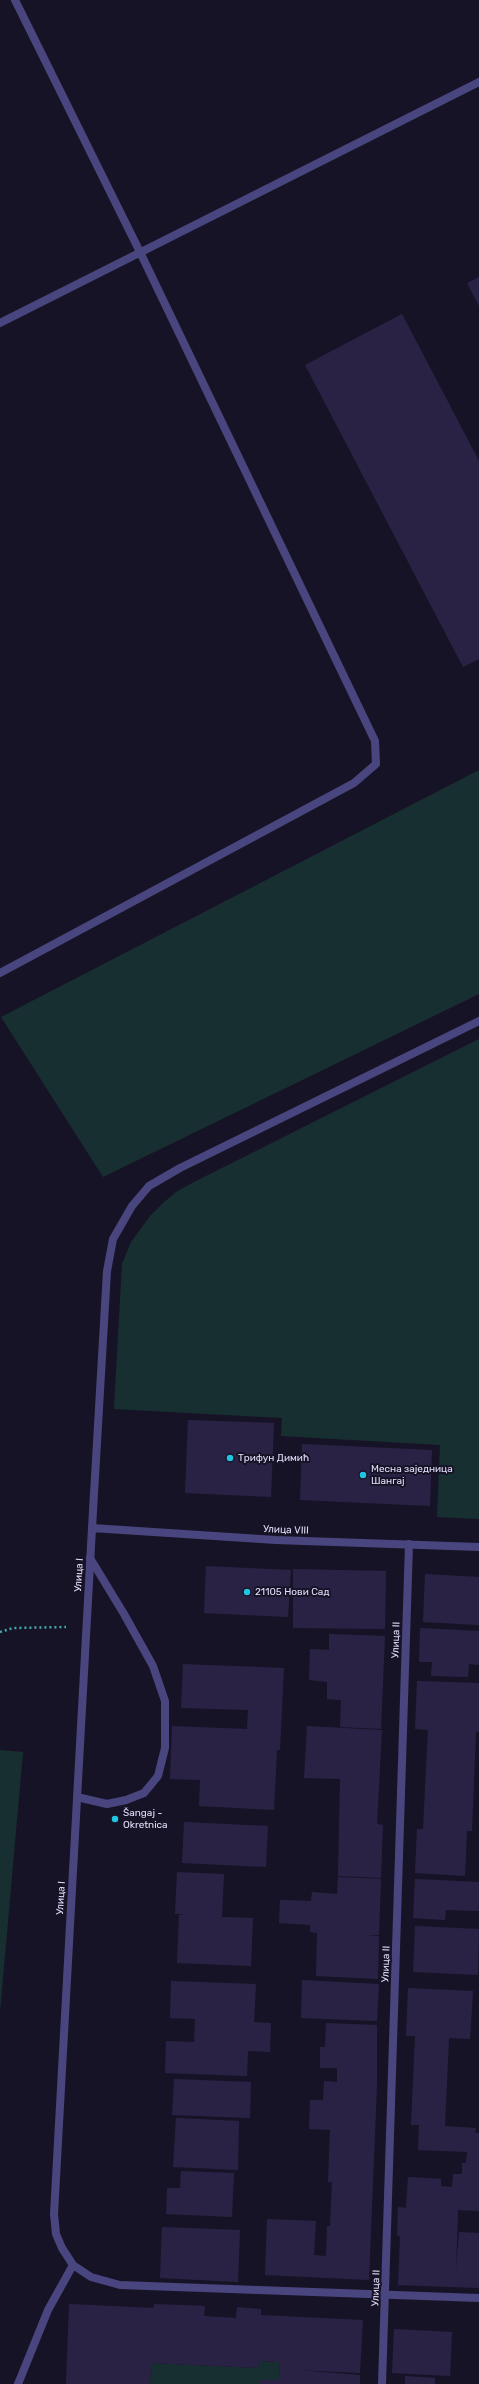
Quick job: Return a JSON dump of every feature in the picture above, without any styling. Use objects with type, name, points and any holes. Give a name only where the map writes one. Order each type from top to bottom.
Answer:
[{"type":"street","points":[[0,973],[354,784],[376,764],[375,741],[140,252],[15,0]]},
{"type":"street","points":[[0,323],[479,82]]},
{"type":"street","name":"Улица I","points":[[479,1021],[180,1168],[149,1186],[132,1206],[113,1239],[107,1272],[54,2214],[56,2234],[62,2248],[73,2264],[91,2277],[120,2285],[479,2298]]},
{"type":"street","name":"Улица VIII","points":[[92,1528],[276,1540],[479,1547]]},
{"type":"street","name":"Улица II","points":[[382,2384],[409,1544]]},
{"type":"street","points":[[77,1797],[107,1804],[126,1800],[144,1793],[158,1776],[165,1748],[165,1701],[153,1666],[90,1558]]},
{"type":"street","points":[[18,2384],[48,2310],[73,2264]]},
{"type":"path","points":[[0,1632],[13,1628],[86,1626]]},
{"type":"green space","points":[[479,770],[479,994],[103,1177],[1,1017]]},
{"type":"green space","points":[[479,1039],[479,1519],[437,1517],[440,1445],[281,1436],[282,1418],[114,1409],[122,1264],[131,1242],[150,1216],[176,1192],[192,1183]]},
{"type":"green space","points":[[0,1750],[23,1752],[0,2012]]},
{"type":"green space","points":[[259,2361],[280,2362],[279,2380],[259,2380],[259,2384],[150,2384],[151,2363],[258,2368]]},
{"type":"building","points":[[479,277],[479,306],[467,283]]},
{"type":"building","points":[[402,314],[479,461],[479,659],[463,667],[305,365]]},
{"type":"building","name":"Трифун Димић","points":[[188,1420],[274,1423],[271,1497],[185,1493]]},
{"type":"building","points":[[302,1444],[432,1450],[430,1506],[300,1500]]},
{"type":"building","name":"21105 Нови Сад","points":[[206,1566],[291,1570],[288,1617],[204,1613]]},
{"type":"building","points":[[293,1569],[386,1571],[385,1629],[293,1628]]},
{"type":"building","points":[[425,1574],[479,1577],[479,1625],[423,1622]]},
{"type":"building","points":[[420,1628],[479,1631],[479,1665],[469,1664],[468,1677],[431,1676],[432,1662],[419,1662]]},
{"type":"building","points":[[329,1634],[385,1636],[381,1729],[340,1727],[341,1700],[327,1699],[327,1682],[309,1680],[310,1649],[329,1650]]},
{"type":"building","points":[[183,1664],[284,1668],[280,1750],[277,1750],[274,1810],[199,1806],[200,1780],[170,1779],[172,1726],[247,1729],[248,1710],[181,1708]]},
{"type":"building","points":[[417,1681],[479,1683],[479,1732],[476,1732],[472,1831],[467,1831],[465,1876],[415,1873],[417,1829],[423,1829],[428,1730],[415,1729]]},
{"type":"building","points":[[307,1726],[382,1730],[377,1824],[383,1825],[381,1878],[338,1876],[340,1779],[304,1778]]},
{"type":"building","points":[[184,1822],[268,1826],[266,1867],[182,1863]]},
{"type":"building","points":[[177,1872],[224,1874],[222,1917],[253,1918],[251,1966],[177,1963],[179,1915],[184,1914],[175,1914]]},
{"type":"building","points":[[338,1877],[381,1879],[379,1935],[366,1935],[379,1936],[378,1979],[316,1976],[317,1933],[310,1932],[310,1925],[279,1923],[280,1900],[311,1901],[312,1892],[337,1894]]},
{"type":"building","points":[[415,1879],[479,1882],[479,1911],[446,1910],[445,1920],[413,1918]]},
{"type":"building","points":[[415,1926],[479,1929],[478,1975],[413,1972]]},
{"type":"building","points":[[302,1980],[379,1984],[377,2021],[301,2018]]},
{"type":"building","points":[[171,1981],[256,1984],[254,2022],[271,2023],[270,2052],[248,2051],[247,2076],[165,2073],[166,2041],[194,2042],[195,2019],[170,2018]]},
{"type":"building","points":[[408,1988],[473,1991],[470,2039],[449,2038],[445,2126],[476,2128],[475,2133],[479,2133],[479,2211],[458,2210],[456,2272],[459,2232],[479,2233],[479,2288],[398,2285],[400,2237],[397,2235],[398,2207],[406,2208],[408,2177],[441,2179],[441,2186],[452,2187],[453,2174],[462,2174],[462,2163],[466,2163],[467,2152],[418,2150],[419,2125],[411,2125],[415,2036],[406,2036]]},
{"type":"building","points":[[326,2023],[377,2025],[377,2084],[369,2280],[265,2275],[267,2219],[316,2221],[314,2255],[326,2256],[327,2226],[330,2226],[332,2182],[328,2182],[330,2130],[309,2129],[310,2100],[323,2100],[324,2081],[337,2082],[337,2068],[320,2068],[320,2047],[325,2047]]},
{"type":"building","points":[[174,2079],[251,2082],[250,2118],[172,2115]]},
{"type":"building","points":[[176,2118],[239,2121],[238,2170],[173,2167]]},
{"type":"building","points":[[181,2171],[234,2173],[232,2217],[166,2214],[167,2188],[180,2188]]},
{"type":"building","points":[[162,2227],[240,2230],[238,2282],[160,2278]]},
{"type":"building","points":[[69,2304],[153,2308],[154,2304],[205,2306],[204,2316],[236,2318],[237,2307],[261,2309],[261,2315],[363,2320],[360,2373],[298,2370],[360,2375],[360,2384],[259,2384],[259,2380],[279,2380],[280,2362],[259,2361],[258,2368],[151,2363],[150,2384],[66,2384]]},
{"type":"building","points":[[394,2329],[452,2332],[450,2376],[392,2373]]},
{"type":"building","points":[[405,2376],[435,2378],[435,2384],[405,2384]]},
{"type":"place","name":"Трифун Димић","points":[[230,1458]]},
{"type":"place","name":"Месна заједница Шангај","points":[[363,1475]]},
{"type":"place","name":"21105 Нови Сад","points":[[247,1592]]},
{"type":"place","name":"Šangaj - Okretnica","points":[[115,1819]]}]
